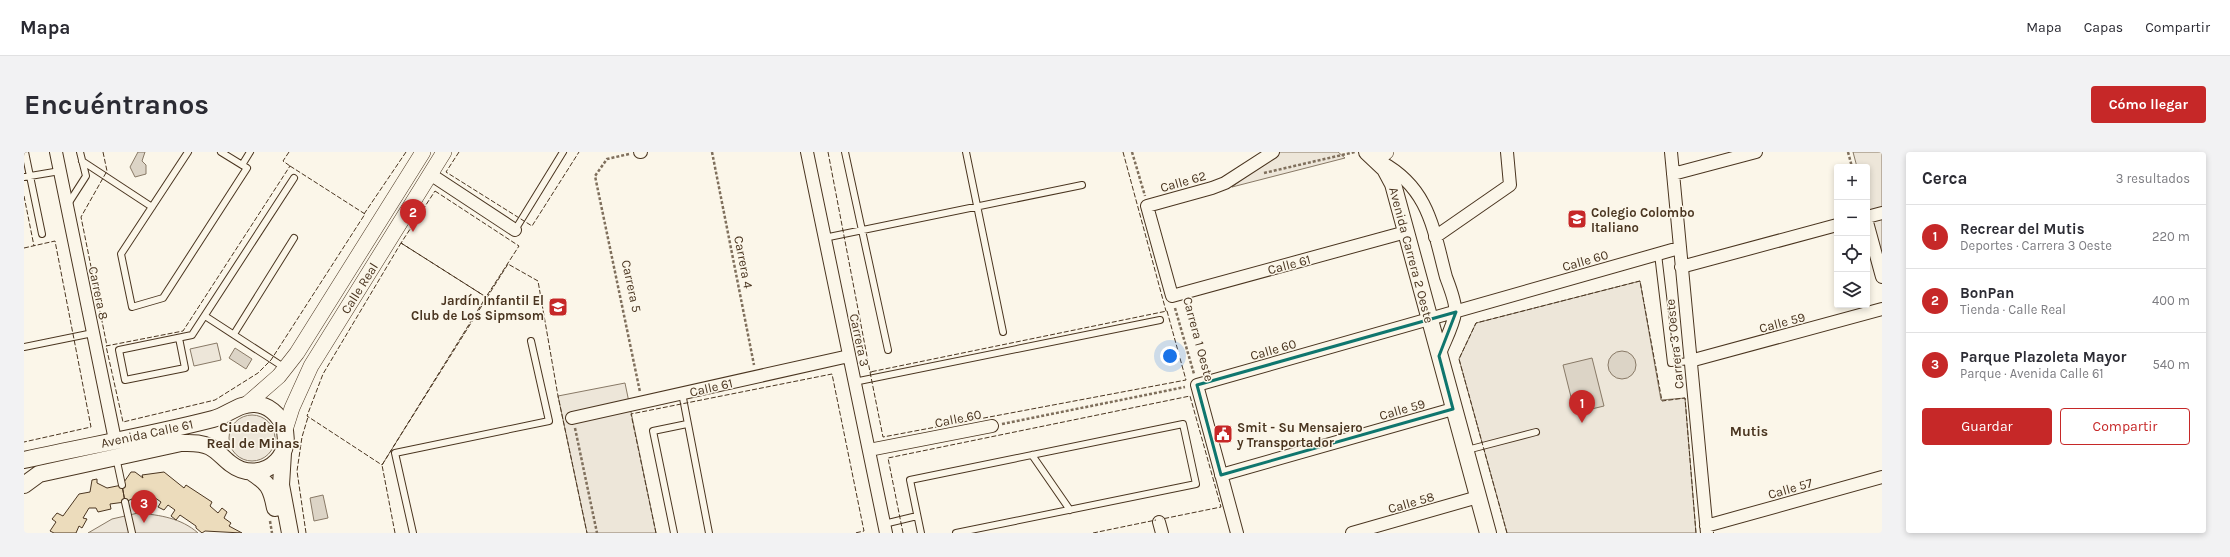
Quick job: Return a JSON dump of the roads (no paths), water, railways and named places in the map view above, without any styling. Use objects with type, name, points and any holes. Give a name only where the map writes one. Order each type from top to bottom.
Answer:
[{"type":"main road","name":"Avenida Carrera 2 Oeste","points":[[1376,155],[1390,178],[1488,533]]},
{"type":"main road","points":[[247,404],[265,406],[273,411],[280,418],[285,430],[286,436],[283,453],[281,485],[290,533]]},
{"type":"main road","name":"Avenida Calle 61","points":[[24,460],[213,419],[247,404]]},
{"type":"main road","name":"Avenida Calle 61","points":[[24,485],[39,474],[180,443],[196,443],[210,447],[234,466],[251,472],[267,483],[270,488],[280,533]]},
{"type":"main road","points":[[251,472],[270,467],[283,453]]},
{"type":"street","name":"Carrera 8","points":[[56,152],[115,440]]},
{"type":"street","name":"Calle Real","points":[[247,404],[285,368],[297,353],[423,152]]},
{"type":"street","name":"Calle Real","points":[[285,430],[292,408],[311,366],[444,152]]},
{"type":"street","name":"Carrera 3","points":[[807,152],[885,528]]},
{"type":"street","name":"Calle 62","points":[[1147,206],[1225,183],[1273,152]]},
{"type":"street","points":[[1435,236],[1510,185],[1507,152]]},
{"type":"street","name":"Carrera 3 Oeste","points":[[1671,152],[1706,530]]},
{"type":"street","points":[[1673,174],[1756,152]]},
{"type":"street","name":"Avenida Carrera 2 Oeste","points":[[1376,155],[1410,182],[1422,199],[1431,217],[1456,312],[1439,356]]},
{"type":"street","points":[[430,174],[515,230]]},
{"type":"street","name":"Carrera 1 Oeste","points":[[1147,206],[1172,296]]},
{"type":"street","points":[[1870,216],[1882,213]]},
{"type":"street","points":[[1681,267],[1834,226]]},
{"type":"street","name":"Calle 61","points":[[1172,296],[1406,232]]},
{"type":"street","points":[[1870,233],[1882,277]]},
{"type":"street","name":"Calle 60","points":[[1197,385],[1679,248]]},
{"type":"street","name":"Calle 59","points":[[1690,361],[1882,309]]},
{"type":"street","name":"Calle 61","points":[[572,418],[849,356]]},
{"type":"street","name":"Carrera 1 Oeste","points":[[1197,385],[1237,533]]},
{"type":"street","name":"Calle 59","points":[[1221,475],[1453,409]]},
{"type":"street","name":"Calle 60","points":[[869,450],[992,426]]},
{"type":"street","name":"Calle 57","points":[[1706,530],[1882,477]]},
{"type":"street","name":"Calle 58","points":[[1352,533],[1478,497]]},
{"type":"lane","points":[[25,152],[27,176],[42,234]]},
{"type":"lane","points":[[67,206],[86,176],[80,152]]},
{"type":"lane","points":[[188,152],[121,254],[132,307],[163,298],[247,168],[221,152]]},
{"type":"lane","points":[[242,165],[250,152]]},
{"type":"lane","points":[[515,230],[563,152]]},
{"type":"lane","points":[[845,152],[888,350]]},
{"type":"lane","points":[[966,152],[1003,332]]},
{"type":"lane","points":[[82,161],[152,206]]},
{"type":"lane","points":[[27,176],[60,171]]},
{"type":"lane","points":[[179,338],[185,368],[125,380],[119,350],[192,335],[294,178]]},
{"type":"lane","points":[[824,238],[1082,185]]},
{"type":"lane","points":[[234,334],[294,238]]},
{"type":"lane","points":[[1658,254],[1670,364],[1690,361]]},
{"type":"lane","points":[[205,316],[285,368]]},
{"type":"lane","points":[[854,382],[1160,320]]},
{"type":"lane","points":[[24,347],[93,333]]},
{"type":"lane","points":[[413,533],[395,453],[548,421],[531,341]]},
{"type":"lane","points":[[682,394],[709,533]]},
{"type":"lane","points":[[674,533],[653,431],[687,424]]},
{"type":"lane","points":[[921,533],[910,480],[1183,424],[1196,484],[956,533]]},
{"type":"lane","points":[[1465,451],[1536,432]]},
{"type":"lane","points":[[1032,455],[1070,510]]},
{"type":"lane","points":[[116,457],[122,485]]},
{"type":"lane","points":[[125,502],[132,533]]},
{"type":"lane","points":[[885,528],[917,516]]},
{"type":"place","name":"Colegio Colombo Italiano","points":[[1577,219]]},
{"type":"place","name":"BonPan","points":[[413,232]]},
{"type":"place","name":"Jardín Infantil El Club de Los Sipmsom","points":[[558,307]]},
{"type":"place","name":"Recrear del Mutis","points":[[1582,423]]},
{"type":"place","name":"Smit - Su Mensajero y Transportador","points":[[1223,434]]},
{"type":"place","name":"Parque Plazoleta Mayor","points":[[144,523]]},
{"type":"district","name":"Mutis","points":[[1749,431]]},
{"type":"district","name":"Ciudadela Real de Minas","points":[[253,436]]}]
